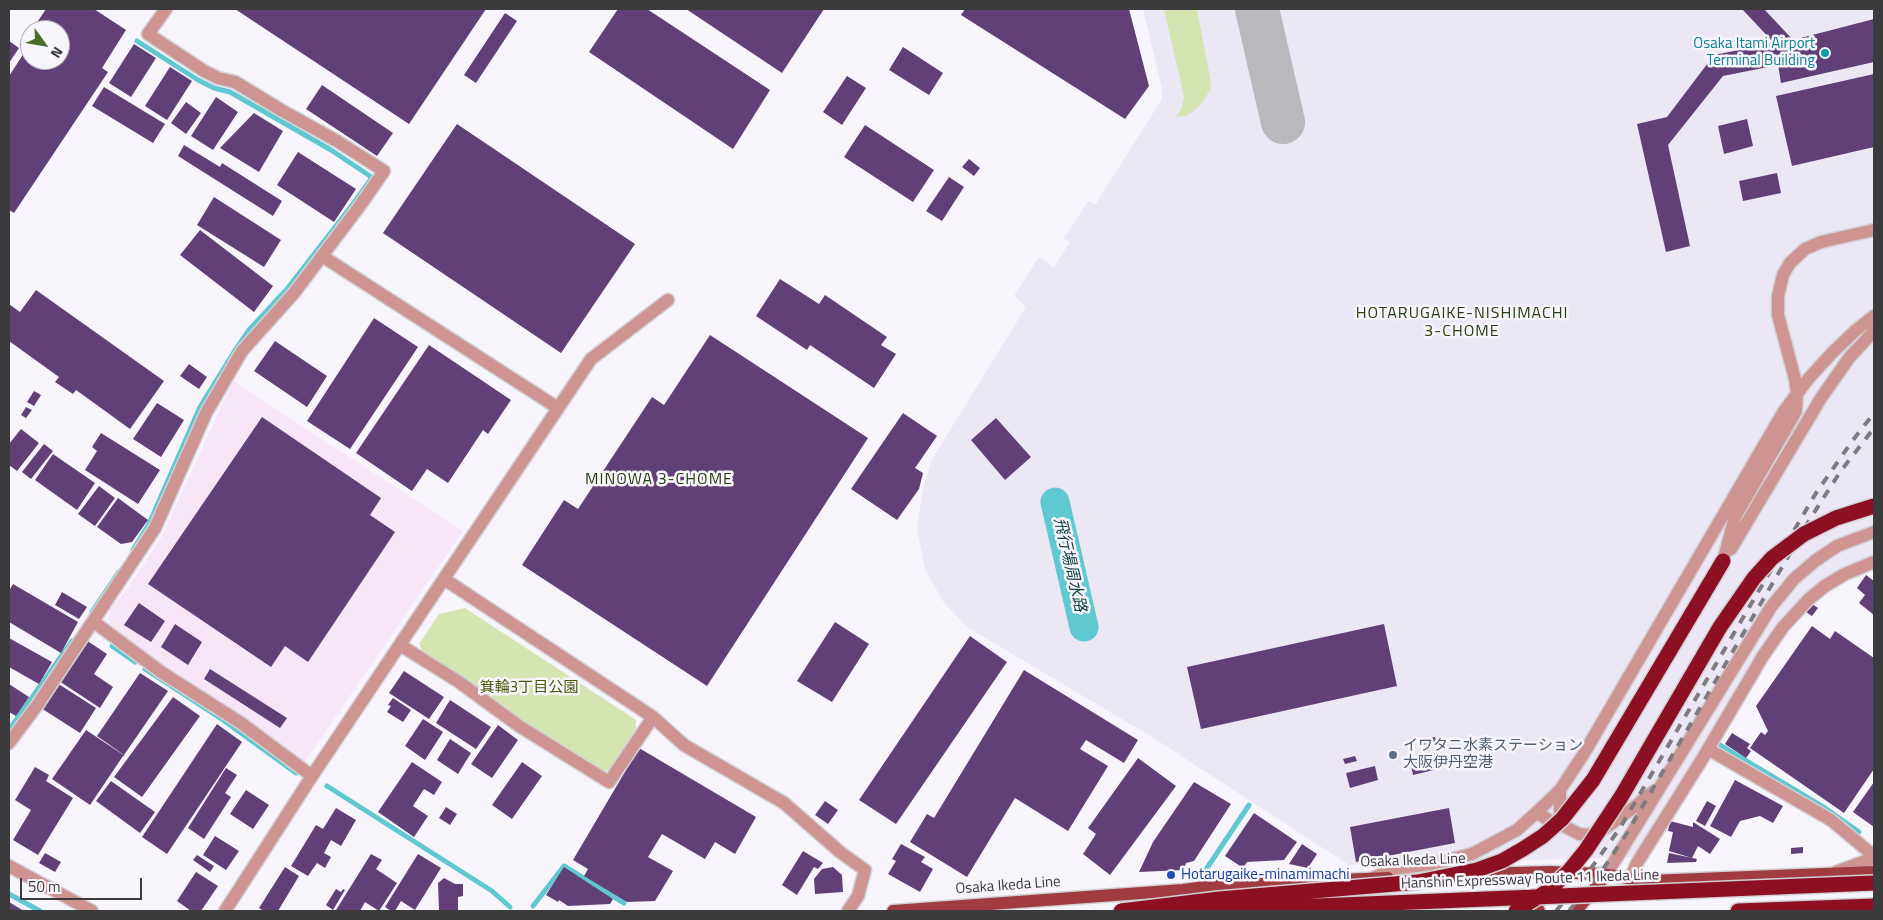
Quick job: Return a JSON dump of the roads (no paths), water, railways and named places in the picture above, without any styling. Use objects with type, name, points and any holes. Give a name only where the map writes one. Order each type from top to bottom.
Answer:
[{"type":"highway","points":[[1516,911],[1549,890],[1569,871],[1586,850],[1621,797],[1720,627],[1754,578],[1772,558],[1804,534],[1836,518],[1874,506]]},
{"type":"highway","points":[[1121,911],[1219,899],[1418,882],[1477,870],[1502,861],[1524,849],[1543,836],[1562,819],[1594,780],[1723,561]]},
{"type":"highway","name":"Hanshin Expressway Route 11 Ikeda Line","points":[[1188,911],[1874,883]]},
{"type":"highway","points":[[1738,911],[1874,906]]},
{"type":"main road","name":"Osaka Ikeda Line","points":[[893,911],[1183,890],[1220,884],[1551,872],[1649,881],[1874,872]]},
{"type":"main road","points":[[1576,911],[1606,876]]},
{"type":"main road","points":[[1220,884],[1230,893],[1296,899],[1524,898],[1536,904],[1539,911]]},
{"type":"street","points":[[9,743],[94,622],[155,528],[206,413],[242,352],[294,293],[384,171],[337,141],[235,82],[218,78],[204,71],[148,34],[166,9]]},
{"type":"street","points":[[1723,561],[1735,517],[1796,411],[1797,393],[1795,379],[1778,315],[1778,296],[1783,274],[1790,263],[1805,249],[1821,242],[1874,230]]},
{"type":"street","points":[[322,256],[558,408]]},
{"type":"street","points":[[226,911],[312,776],[591,359],[668,300]]},
{"type":"street","points":[[1371,878],[1392,869],[1438,863],[1472,854],[1517,830],[1560,790],[1755,460],[1797,393],[1832,352],[1874,316]]},
{"type":"street","points":[[1723,561],[1821,398],[1849,358],[1874,331]]},
{"type":"street","points":[[1606,876],[1764,617],[1787,586],[1808,566],[1831,550],[1852,539],[1874,532]]},
{"type":"street","points":[[1630,879],[1637,864],[1763,656],[1783,627],[1809,599],[1825,586],[1845,574],[1874,562]]},
{"type":"street","points":[[444,579],[653,717],[684,745],[784,803],[840,852],[865,870],[858,896],[848,911]]},
{"type":"street","points":[[94,622],[161,672],[241,723],[312,776]]},
{"type":"street","points":[[400,645],[458,682],[519,726],[609,782],[653,717]]},
{"type":"street","points":[[1708,749],[1831,820],[1874,857],[1831,874]]},
{"type":"street","points":[[1682,751],[1701,761]]},
{"type":"street","points":[[1537,812],[1554,824],[1560,824],[1579,834],[1588,834],[1604,830],[1638,806],[1665,780]]},
{"type":"street","points":[[1560,790],[1560,824]]},
{"type":"street","points":[[9,866],[92,911]]},
{"type":"waterway","points":[[133,550],[149,524],[200,407],[234,352],[249,330],[287,289],[371,179],[370,176],[331,150],[230,92],[214,88],[198,80],[137,41]]},
{"type":"waterway","name":"飛行場周水路","points":[[1055,502],[1084,627]]},
{"type":"waterway","points":[[92,612],[119,572]]},
{"type":"waterway","points":[[9,730],[72,641]]},
{"type":"waterway","points":[[112,646],[135,662]]},
{"type":"waterway","points":[[145,669],[223,720],[296,773]]},
{"type":"waterway","points":[[1718,744],[1825,808],[1859,832]]},
{"type":"waterway","points":[[327,786],[492,891],[510,907]]},
{"type":"waterway","points":[[1205,871],[1249,805]]},
{"type":"waterway","points":[[533,906],[564,866],[624,903]]},
{"type":"waterway","points":[[9,894],[40,911]]},
{"type":"railway","points":[[1556,911],[1584,878],[1620,828],[1816,493],[1874,413]]},
{"type":"railway","points":[[1569,911],[1604,868],[1627,833],[1810,519],[1840,472],[1874,428]]},
{"type":"place","name":"Osaka Itami Airport Terminal Building","points":[[1825,53]]},
{"type":"place","name":"イワタニ水素ステーション 大阪伊丹空港","points":[[1393,755]]},
{"type":"place","name":"Hotarugaike-minamimachi","points":[[1171,875]]},
{"type":"district","name":"HOTARUGAIKE-NISHIMACHI 3-CHOME","points":[[1462,323]]},
{"type":"district","name":"MINOWA 3-CHOME","points":[[659,480]]},
{"type":"park label","name":"箕輪3丁目公園","points":[[529,688]]}]
